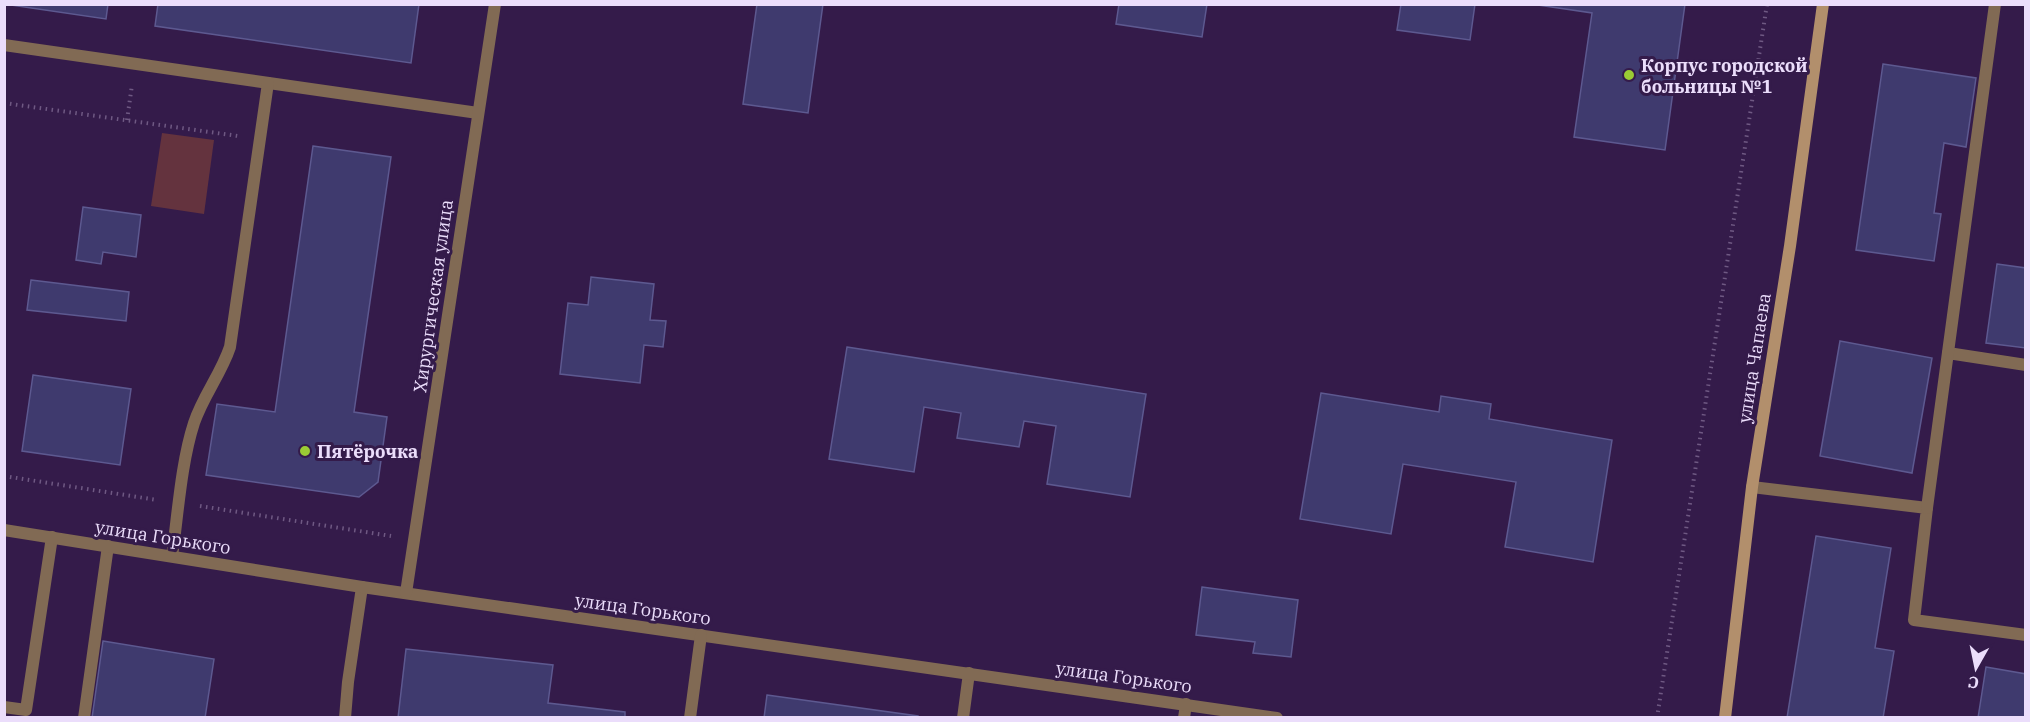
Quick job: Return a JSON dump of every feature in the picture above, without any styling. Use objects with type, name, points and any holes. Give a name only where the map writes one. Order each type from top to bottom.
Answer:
[{"type":"main road","name":"улица Чапаева","points":[[1725,717],[1752,487],[1790,246],[1823,4]]},
{"type":"street","name":"Хирургическая улица","points":[[406,593],[495,4]]},
{"type":"street","points":[[1995,4],[1914,620],[2025,635]]},
{"type":"street","points":[[4,45],[478,113]]},
{"type":"street","points":[[172,556],[188,447],[194,423],[222,369],[230,348],[268,83]]},
{"type":"street","points":[[1948,353],[2025,365]]},
{"type":"street","points":[[1752,487],[1927,508]]},
{"type":"street","name":"улица Горького","points":[[4,530],[362,587],[1277,717]]},
{"type":"street","points":[[4,707],[26,710],[52,537]]},
{"type":"street","points":[[84,717],[108,546]]},
{"type":"street","points":[[345,717],[362,587]]},
{"type":"street","points":[[690,717],[701,635]]},
{"type":"street","points":[[963,717],[969,673]]},
{"type":"street","points":[[1184,717],[1186,704]]},
{"type":"path","points":[[1657,717],[1767,4]]},
{"type":"path","points":[[127,120],[135,64]]},
{"type":"path","points":[[4,103],[260,139]]},
{"type":"path","points":[[4,476],[415,539]]},
{"type":"shaded area","points":[[162,133],[214,140],[204,214],[151,206]]},
{"type":"building","points":[[4,4],[108,4],[106,19]]},
{"type":"building","points":[[158,4],[419,4],[411,63],[155,26]]},
{"type":"building","points":[[757,4],[823,4],[808,113],[743,104]]},
{"type":"building","points":[[1119,4],[1207,4],[1202,37],[1116,24]]},
{"type":"building","points":[[1401,4],[1475,4],[1470,40],[1397,30]]},
{"type":"building","name":"Корпус городской больницы №1","points":[[1531,4],[1685,4],[1665,150],[1574,137],[1592,13]]},
{"type":"building","points":[[1883,64],[1976,78],[1966,147],[1944,143],[1934,213],[1941,214],[1934,261],[1856,250]]},
{"type":"building","points":[[313,146],[391,157],[354,412],[387,417],[378,482],[359,497],[206,475],[217,404],[275,412]]},
{"type":"building","points":[[83,207],[141,215],[136,257],[103,252],[101,264],[76,260]]},
{"type":"building","points":[[1997,264],[2026,268],[2026,348],[1986,343]]},
{"type":"building","points":[[591,277],[654,284],[650,320],[666,321],[663,347],[644,345],[640,383],[560,374],[568,303],[588,305]]},
{"type":"building","points":[[31,280],[129,292],[126,321],[27,310]]},
{"type":"building","points":[[1840,341],[1932,358],[1912,473],[1820,456]]},
{"type":"building","points":[[847,347],[1146,394],[1130,497],[1047,484],[1056,426],[1024,421],[1019,447],[957,438],[961,413],[924,407],[914,472],[829,459]]},
{"type":"building","points":[[33,375],[131,389],[120,465],[22,451]]},
{"type":"building","points":[[1321,393],[1439,412],[1441,396],[1491,404],[1489,419],[1612,440],[1593,562],[1505,547],[1516,482],[1403,464],[1391,534],[1300,519]]},
{"type":"building","points":[[1816,536],[1891,548],[1875,648],[1894,651],[1883,718],[1787,718]]},
{"type":"building","points":[[1202,587],[1298,600],[1291,657],[1253,653],[1255,642],[1196,635]]},
{"type":"building","points":[[103,641],[214,659],[205,718],[92,718]]},
{"type":"building","points":[[406,649],[553,665],[548,703],[625,712],[625,718],[398,718]]},
{"type":"building","points":[[1986,667],[2026,674],[2026,718],[1978,718]]},
{"type":"building","points":[[767,695],[918,716],[918,718],[764,718]]},
{"type":"place","name":"Корпус городской больницы №1","points":[[1629,75]]},
{"type":"place","name":"Пятёрочка","points":[[305,451]]}]
